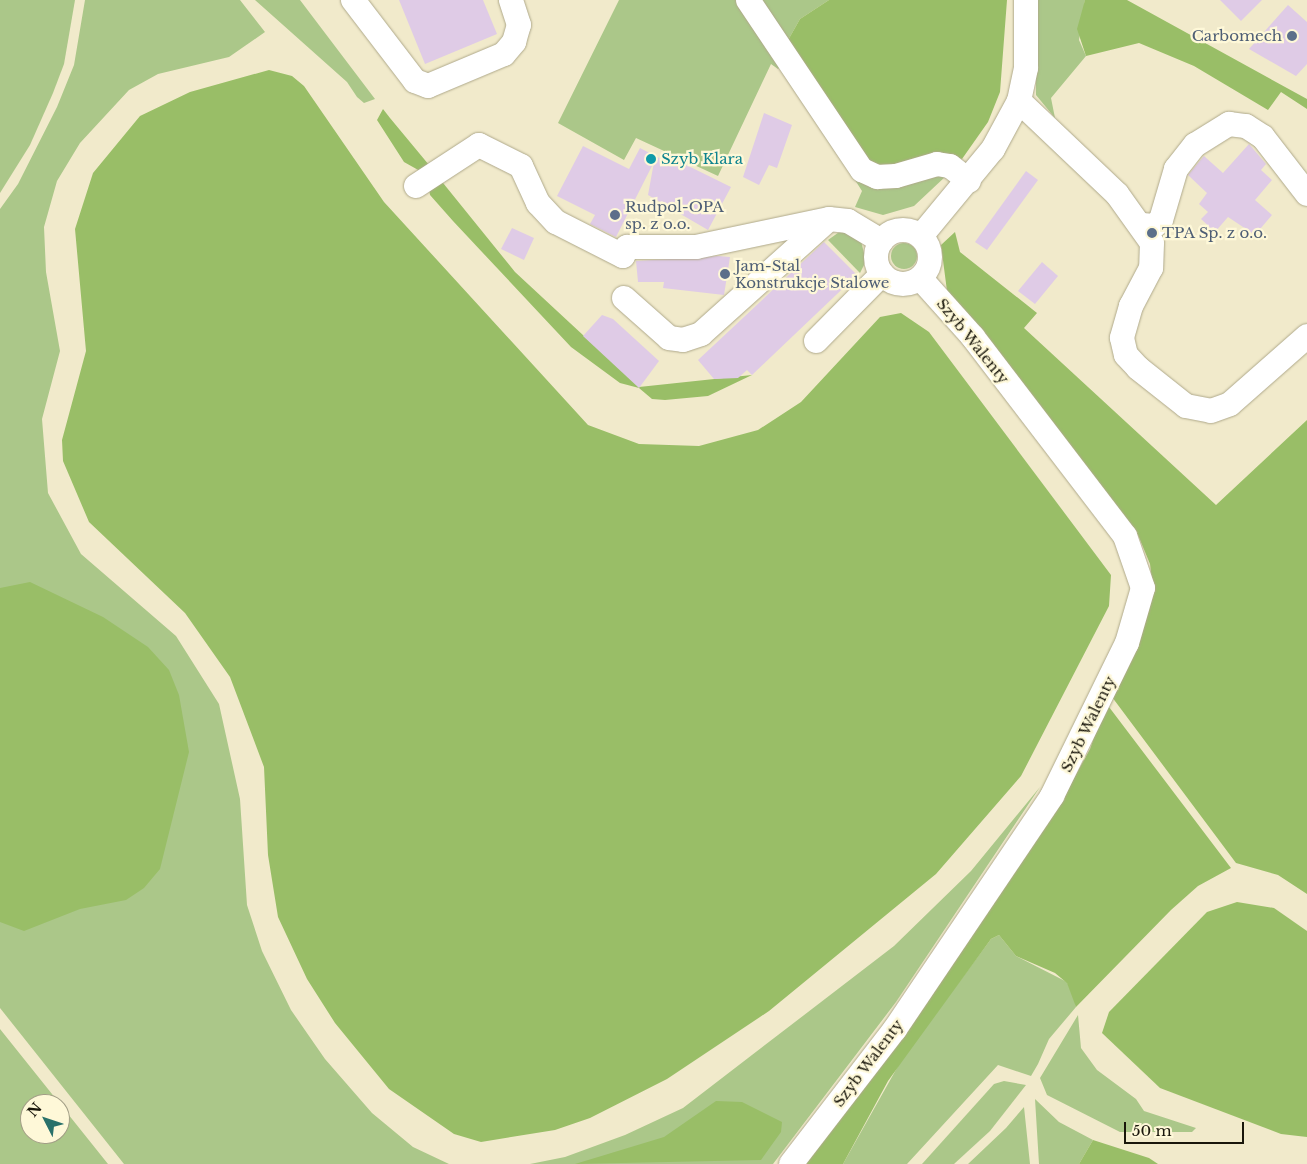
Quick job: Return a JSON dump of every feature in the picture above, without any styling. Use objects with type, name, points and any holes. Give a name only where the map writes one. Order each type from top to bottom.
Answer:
[{"type":"street","points":[[353,0],[415,81],[428,86],[504,54],[514,42],[519,25],[510,0]]},
{"type":"street","points":[[748,0],[862,170],[877,177],[896,176],[937,164],[950,166],[968,181]]},
{"type":"street","points":[[921,236],[993,149],[1020,101],[1026,68],[1026,0]]},
{"type":"street","points":[[1020,101],[1117,194],[1142,225],[1155,252],[1125,325],[1124,348],[1138,368],[1186,406],[1201,411],[1220,409],[1307,336]]},
{"type":"street","points":[[1142,225],[1154,226],[1161,220],[1176,169],[1195,145],[1229,124],[1246,126],[1263,137],[1307,194]]},
{"type":"street","points":[[416,186],[470,147],[486,146],[521,166],[538,203],[551,218],[623,256],[627,248],[696,247],[829,219],[848,220],[881,241]]},
{"type":"street","points":[[624,298],[670,338],[683,340],[701,334],[829,219]]},
{"type":"street","points":[[895,230],[921,236],[931,257],[920,278],[896,283],[882,274],[876,258],[881,241],[895,230]]},
{"type":"street","points":[[816,340],[882,274]]},
{"type":"street","name":"Szyb Walenty","points":[[791,1164],[895,1029],[1052,796],[1127,643],[1143,588],[1124,536],[973,337],[920,278]]},
{"type":"green space","points":[[0,0],[75,0],[64,64],[53,93],[30,145],[0,193]]},
{"type":"green space","points":[[85,0],[240,0],[265,32],[229,57],[158,74],[129,90],[80,143],[57,181],[44,227],[46,272],[60,351],[42,419],[48,493],[81,554],[176,636],[219,704],[240,799],[247,905],[262,951],[291,1010],[325,1059],[372,1113],[413,1147],[449,1164],[124,1164],[0,1008],[0,209],[18,184],[57,107],[74,65]]},
{"type":"green space","points":[[255,0],[300,0],[375,99],[364,103],[357,97],[347,82]]},
{"type":"green space","points":[[619,0],[742,0],[783,65],[778,69],[771,64],[718,176],[636,138],[624,160],[558,123]]},
{"type":"green space","points":[[756,0],[829,0],[800,19],[787,42]]},
{"type":"green space","points":[[829,0],[1007,0],[1000,92],[988,122],[962,159],[938,152],[889,166],[870,164],[787,42],[800,19]]},
{"type":"green space","points":[[1036,0],[1085,0],[1079,40],[1086,56],[1051,98],[1055,118],[1036,95]]},
{"type":"green space","points":[[1085,0],[1127,0],[1307,99],[1307,109],[1281,92],[1268,110],[1194,66],[1139,43],[1086,56],[1077,29]]},
{"type":"green space","points":[[269,70],[292,76],[304,86],[384,202],[588,425],[639,444],[699,446],[758,430],[801,402],[880,317],[901,313],[929,332],[1111,575],[1109,606],[1021,776],[936,874],[769,1011],[667,1079],[590,1118],[555,1130],[481,1142],[454,1134],[389,1089],[335,1023],[307,979],[278,917],[268,855],[264,767],[230,677],[185,613],[89,522],[63,461],[62,440],[86,351],[75,229],[93,173],[140,116],[190,92]]},
{"type":"green space","points":[[383,109],[429,165],[420,171],[404,162],[377,120]]},
{"type":"green space","points":[[848,169],[946,176],[914,206],[883,215],[855,207],[862,191]]},
{"type":"green space","points":[[439,178],[515,272],[639,387],[752,375],[708,396],[665,400],[652,399],[639,388],[620,383],[571,347],[430,195],[429,189]]},
{"type":"green space","points":[[842,230],[861,241],[866,261],[860,273],[828,240]]},
{"type":"green space","points":[[955,232],[960,252],[1037,313],[1024,328],[1216,505],[1307,420],[1307,894],[1278,875],[1236,863],[1112,697],[1153,588],[1150,564],[1138,535],[947,291],[941,245]]},
{"type":"green space","points":[[904,243],[913,247],[917,256],[913,265],[904,269],[895,265],[891,256],[895,247]]},
{"type":"green space","points":[[30,582],[103,617],[148,647],[169,670],[179,695],[189,752],[160,869],[144,888],[126,900],[80,909],[24,931],[0,922],[0,588]]},
{"type":"green space","points":[[1106,703],[1231,868],[1198,886],[1171,910],[1076,1007],[1067,983],[1055,973],[1016,956],[999,935],[991,939],[888,1081],[843,1164],[801,1164],[1067,791],[1090,749]]},
{"type":"green space","points":[[1040,787],[896,1002],[773,1164],[530,1164],[565,1157],[625,1135],[683,1108],[894,946],[971,871]]},
{"type":"green space","points":[[1237,902],[1274,908],[1307,931],[1307,1137],[1281,1134],[1160,1088],[1102,1033],[1109,1012],[1207,912]]},
{"type":"green space","points":[[999,935],[1016,956],[1067,982],[1075,1000],[1076,1007],[1049,1039],[1031,1076],[998,1065],[907,1164],[843,1164],[902,1059],[991,939]]},
{"type":"green space","points":[[1078,1015],[1081,1048],[1097,1070],[1136,1099],[1144,1111],[1196,1128],[1192,1132],[1120,1132],[1047,1095],[1040,1078]]},
{"type":"green space","points":[[0,1029],[52,1094],[20,1094],[20,1144],[70,1144],[70,1116],[108,1164],[0,1164]]},
{"type":"green space","points":[[1004,1081],[1026,1085],[990,1131],[954,1164],[922,1164],[994,1084]]},
{"type":"green space","points":[[1035,1099],[1059,1122],[1093,1140],[1079,1164],[1039,1164]]},
{"type":"green space","points":[[716,1101],[742,1102],[782,1122],[781,1132],[761,1160],[575,1164],[664,1137]]},
{"type":"green space","points":[[1024,1107],[1030,1164],[968,1164],[1006,1128]]},
{"type":"green space","points":[[1093,1140],[1149,1158],[1158,1164],[1079,1164]]},
{"type":"building","points":[[399,0],[483,0],[497,34],[425,64]]},
{"type":"building","points":[[1220,0],[1262,0],[1241,21]]},
{"type":"building","points":[[1288,5],[1307,22],[1307,64],[1296,76],[1249,49]]},
{"type":"building","points":[[764,113],[792,125],[777,168],[769,165],[759,185],[743,177]]},
{"type":"building","points":[[1249,144],[1266,164],[1261,170],[1272,180],[1255,200],[1272,215],[1255,235],[1228,217],[1215,232],[1201,219],[1208,212],[1199,204],[1207,193],[1188,175],[1204,156],[1223,173]]},
{"type":"building","points":[[583,146],[629,169],[640,148],[665,161],[668,156],[731,187],[708,230],[648,195],[654,162],[616,237],[590,224],[595,215],[557,196]]},
{"type":"building","points":[[1026,171],[1038,180],[987,250],[975,242]]},
{"type":"building","points":[[512,228],[534,238],[524,260],[501,249]]},
{"type":"building","points":[[824,242],[857,275],[752,375],[747,370],[738,378],[714,379],[698,360]]},
{"type":"building","points":[[718,256],[730,257],[724,295],[663,288],[664,282],[638,282],[636,261]]},
{"type":"building","points":[[1042,262],[1058,276],[1035,304],[1018,291]]},
{"type":"building","points":[[602,315],[613,319],[659,361],[639,388],[583,336]]},
{"type":"place","name":"Carbomech","points":[[1292,36]]},
{"type":"place","name":"Szyb Klara","points":[[651,159]]},
{"type":"place","name":"Rudpol-OPA sp. z o.o.","points":[[615,215]]},
{"type":"place","name":"TPA Sp. z o.o.","points":[[1152,233]]},
{"type":"place","name":"Jam-Stal Konstrukcje Stalowe","points":[[725,274]]}]
